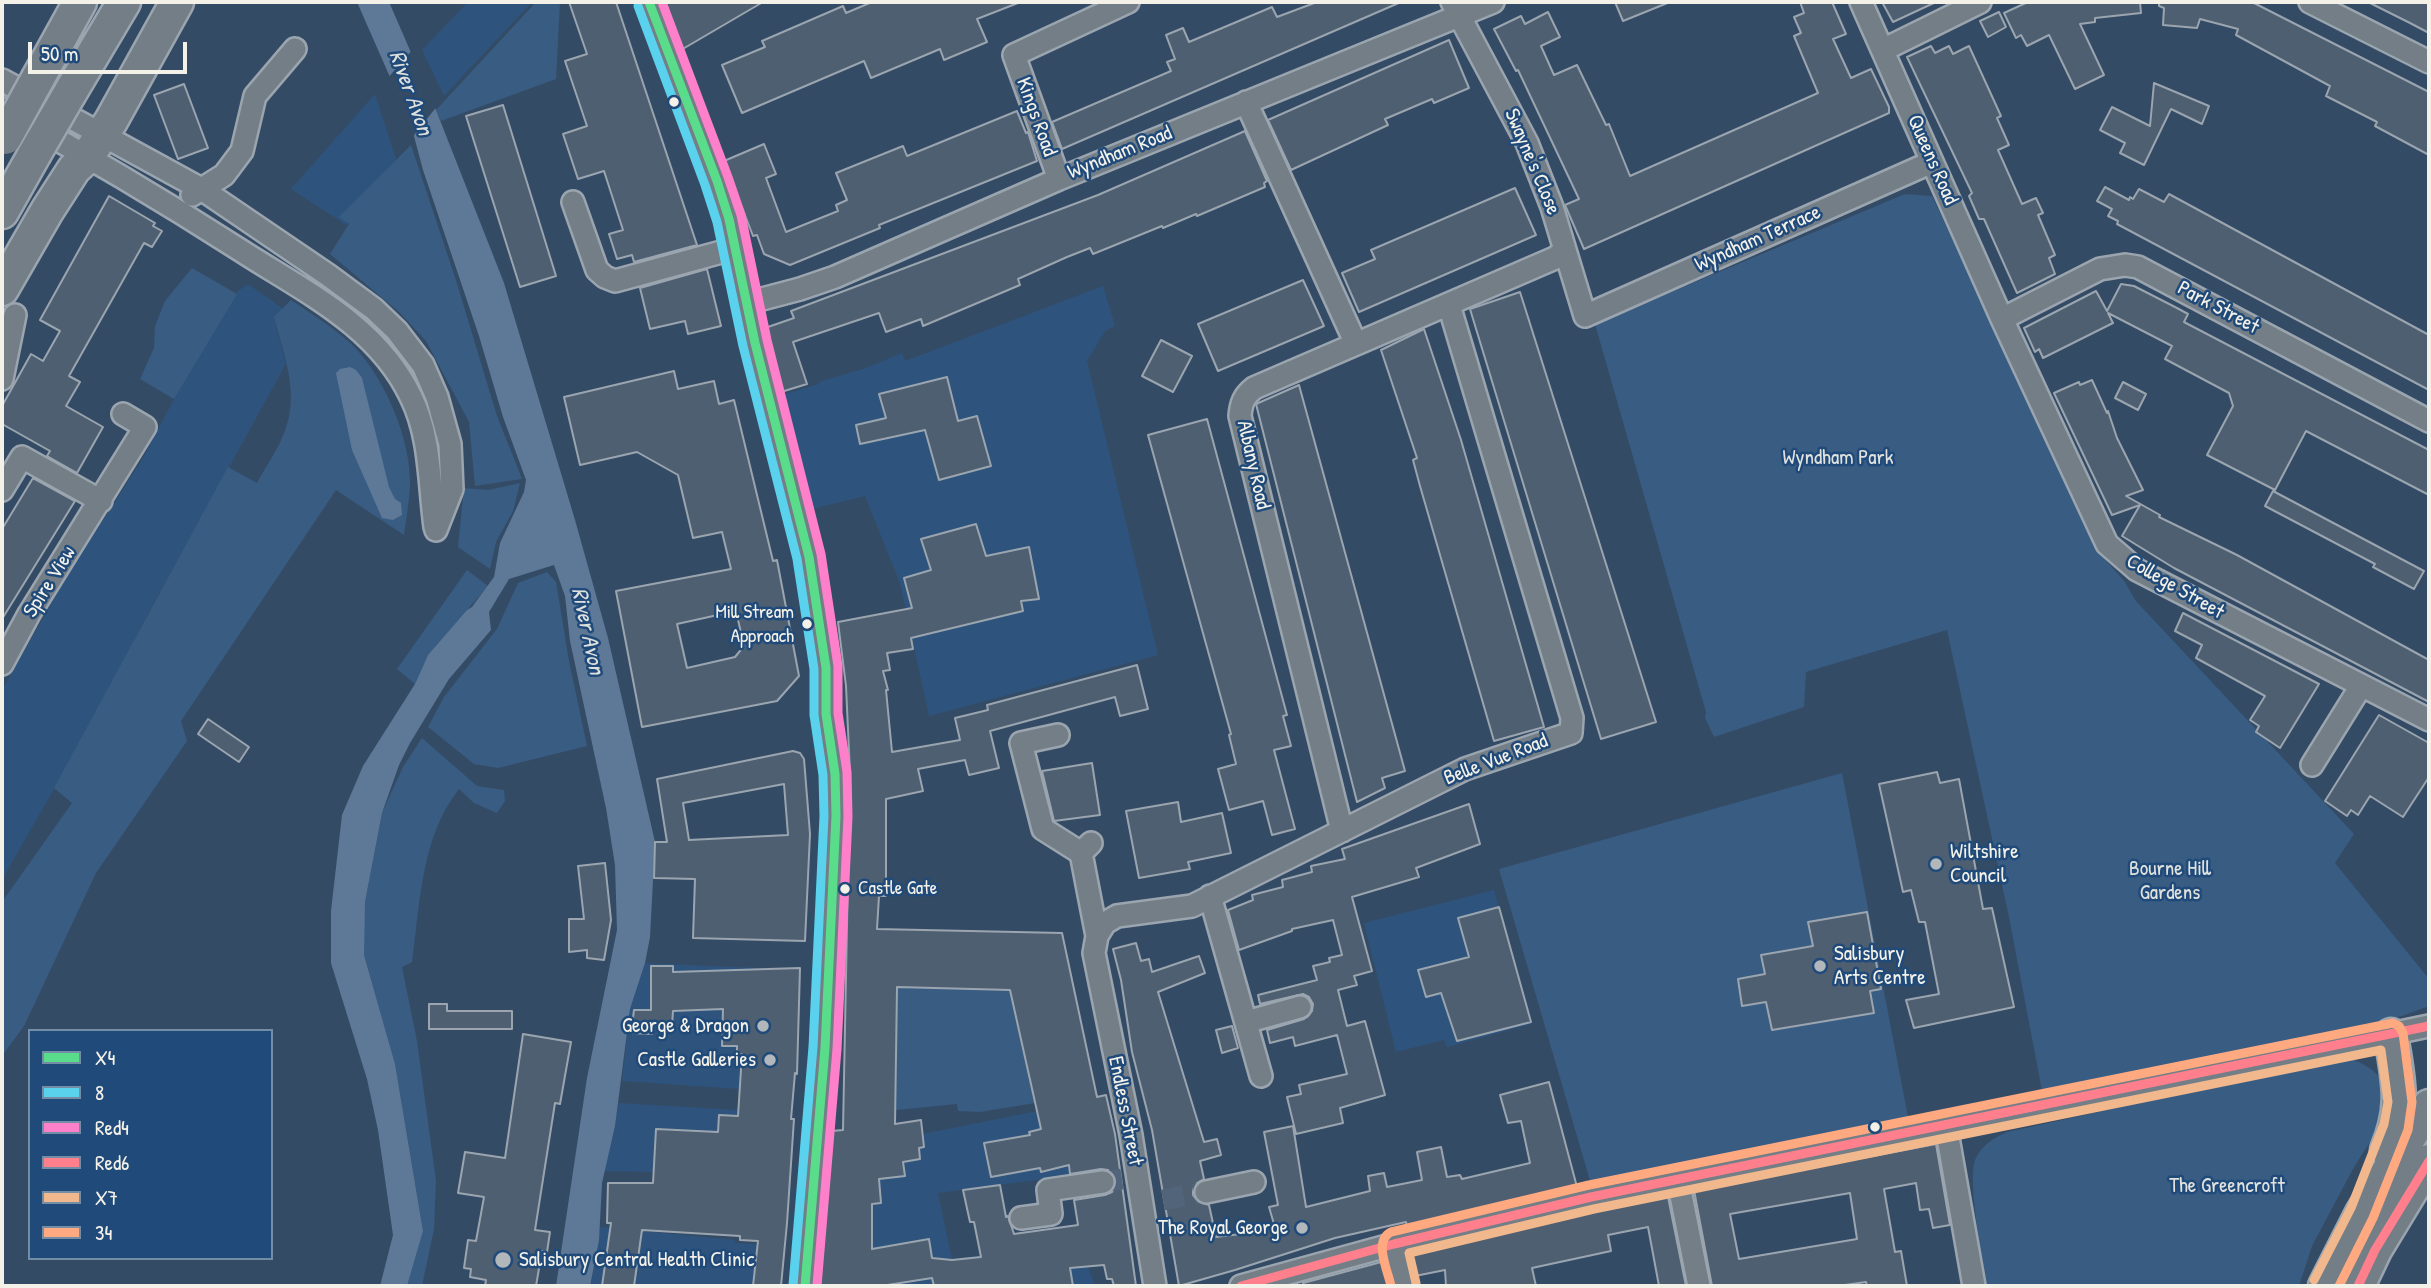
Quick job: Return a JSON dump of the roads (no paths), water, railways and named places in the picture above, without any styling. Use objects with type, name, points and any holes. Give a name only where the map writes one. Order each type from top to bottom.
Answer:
[{"type":"highway","points":[[2,135],[80,2]]},
{"type":"highway","points":[[2,212],[124,2]]},
{"type":"highway","points":[[8,302],[47,211],[74,169],[95,146],[177,2]]},
{"type":"highway","points":[[2362,1213],[2399,1115],[2399,1088],[2391,1035]]},
{"type":"highway","points":[[2325,1286],[2362,1213],[2429,1106]]},
{"type":"highway","points":[[2358,1286],[2375,1250],[2429,1161]]},
{"type":"street","points":[[649,2],[717,181],[736,248],[809,557],[826,668],[826,714],[835,774],[836,816],[826,1039],[805,1286]]},
{"type":"street","name":"Kings Road","points":[[1059,179],[1014,55],[1128,2]]},
{"type":"street","name":"Wyndham Road","points":[[747,303],[835,277],[1059,179],[1246,102],[1456,8],[1493,2]]},
{"type":"street","name":"Queens Road","points":[[1861,2],[2002,319]]},
{"type":"street","points":[[1884,50],[1980,2]]},
{"type":"street","points":[[2310,2],[2429,62]]},
{"type":"street","name":"Swayne's Close","points":[[1456,8],[1527,143],[1552,207],[1563,251],[1585,316]]},
{"type":"street","points":[[172,206],[225,175],[243,151],[254,96],[295,49]]},
{"type":"street","points":[[2,80],[95,146],[172,206],[310,293],[358,328],[381,350],[412,397],[421,422],[436,530],[452,489],[450,444],[437,397],[423,365],[397,331],[374,309],[203,190],[95,146],[2,135]]},
{"type":"street","points":[[1246,102],[1356,344],[1555,258],[1563,251]]},
{"type":"street","name":"Wyndham Terrace","points":[[1585,316],[1932,162]]},
{"type":"street","points":[[573,202],[597,270],[615,281],[736,248]]},
{"type":"street","name":"Park Street","points":[[2002,319],[2100,269],[2125,265],[2138,267],[2429,421]]},
{"type":"street","points":[[2,379],[8,302]]},
{"type":"street","name":"Belle Vue Road","points":[[1097,936],[1105,923],[1118,916],[1192,905],[1482,761],[1571,733],[1572,718],[1449,305]]},
{"type":"street","name":"College Street","points":[[2002,319],[2107,544],[2137,569],[2429,720]]},
{"type":"street","name":"Albany Road","points":[[1342,831],[1240,416],[1240,406],[1245,395],[1254,388],[1356,344]]},
{"type":"street","name":"Spire View","points":[[2,664],[29,614],[145,427],[123,414]]},
{"type":"street","points":[[2,490],[22,457],[101,500]]},
{"type":"street","points":[[2312,765],[2361,685]]},
{"type":"street","name":"Endless Street","points":[[1058,735],[1021,743],[1044,829],[1086,848],[1097,936],[1094,953],[1121,1179],[1153,1203],[1155,1286]]},
{"type":"street","points":[[1210,896],[1261,1076]]},
{"type":"street","points":[[1246,1021],[1300,1007]]},
{"type":"street","points":[[1241,1286],[1394,1244],[1591,1197],[2429,1026]]},
{"type":"street","points":[[1946,1126],[1974,1286]]},
{"type":"street","points":[[1021,1218],[1051,1214],[1048,1189],[1121,1179]]},
{"type":"street","points":[[1678,1180],[1699,1286]]},
{"type":"street","points":[[1206,1192],[1254,1182]]},
{"type":"street","points":[[1394,1244],[1404,1286]]},
{"type":"water","name":"River Avon","points":[[357,2],[389,2],[436,110],[504,283],[608,638],[655,842],[650,937],[645,963],[630,1009],[615,1126],[602,1183],[599,1240],[590,1286],[556,1286],[587,1078],[617,930],[615,865],[606,808],[570,641],[565,596],[554,565],[509,579],[489,612],[491,630],[449,679],[410,743],[382,813],[365,902],[364,955],[395,1064],[423,1231],[407,1286],[380,1286],[393,1235],[378,1130],[367,1079],[331,963],[331,911],[342,815],[363,766],[415,684],[428,655],[472,607],[494,577],[500,543],[524,492],[526,480],[503,417],[411,125]]},
{"type":"water","points":[[350,367],[362,378],[389,487],[395,499],[401,503],[402,515],[393,520],[382,518],[352,450],[336,373],[340,369]]},
{"type":"tunnel","points":[[1103,1182],[1122,1179]]},
{"type":"tunnel","points":[[1163,1200],[1206,1192]]},
{"type":"place","name":"Mill Stream Approach","points":[[807,624]]},
{"type":"place","name":"Wiltshire Council","points":[[1936,864]]},
{"type":"place","name":"Castle Gate","points":[[845,889]]},
{"type":"place","name":"Salisbury Arts Centre","points":[[1820,966]]},
{"type":"place","name":"George & Dragon","points":[[763,1026]]},
{"type":"place","name":"Castle Galleries","points":[[770,1060]]},
{"type":"place","name":"The Royal George","points":[[1302,1228]]},
{"type":"place","name":"Salisbury Central Health Clinic","points":[[503,1260]]},
{"type":"park label","name":"Wyndham Park","points":[[1838,458]]},
{"type":"park label","name":"Bourne Hill Gardens","points":[[2170,881]]},
{"type":"park label","name":"The Greencroft","points":[[2227,1186]]}]
